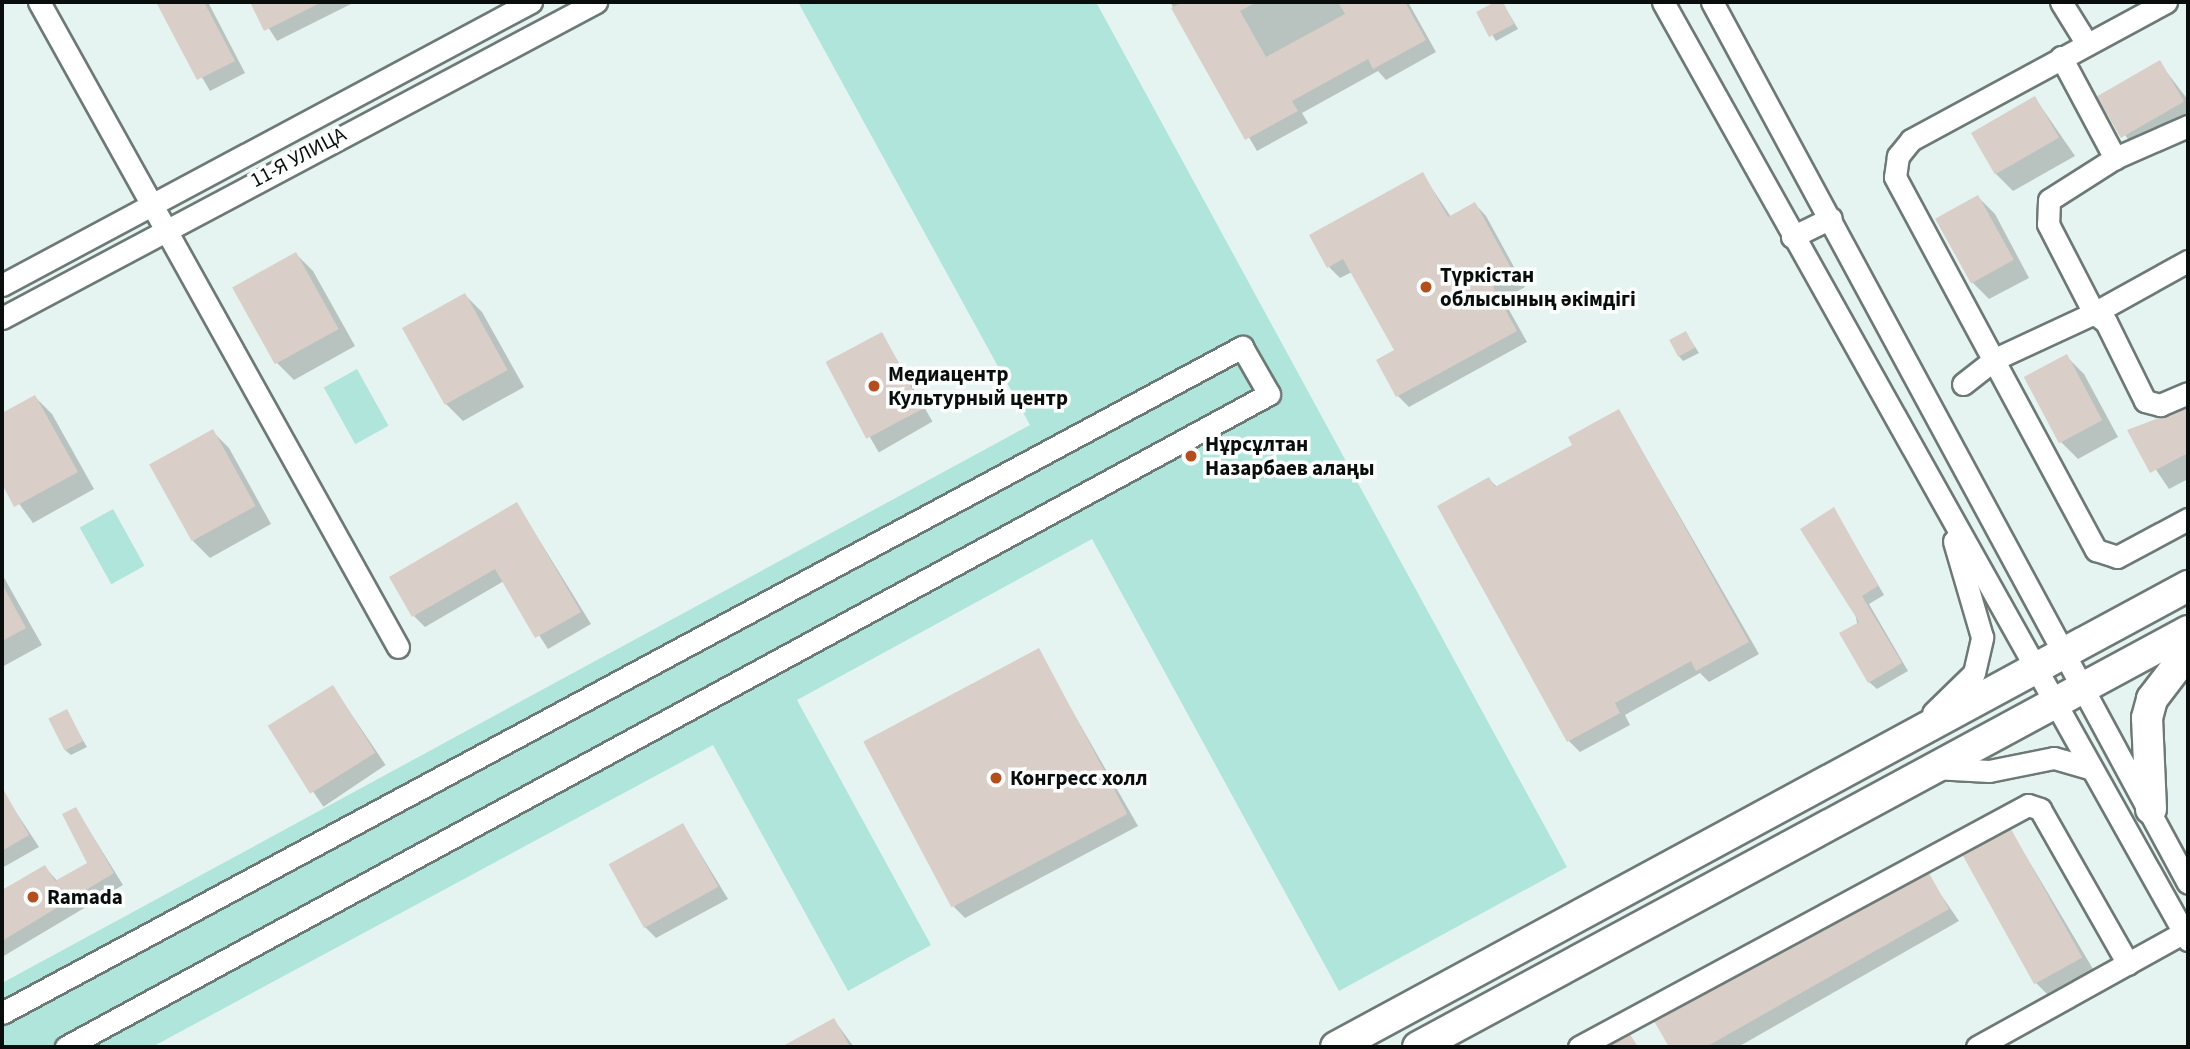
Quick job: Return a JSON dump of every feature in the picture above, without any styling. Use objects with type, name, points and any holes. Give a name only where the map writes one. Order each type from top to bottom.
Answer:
[{"type":"street","points":[[38,2],[398,647]]},
{"type":"street","name":"11-Я УЛИЦА","points":[[2,285],[531,2]]},
{"type":"street","name":"11-Я УЛИЦА","points":[[2,318],[162,228],[596,2]]},
{"type":"street","points":[[1664,2],[1792,237],[2038,668],[2089,768],[2186,934],[1977,1047]]},
{"type":"street","points":[[1712,2],[2068,653],[2188,883]]},
{"type":"street","points":[[2062,2],[2087,44]]},
{"type":"street","points":[[2166,2],[1911,140],[1898,156],[1895,177],[2096,550],[2117,557],[2188,519]]},
{"type":"street","points":[[2061,57],[2115,158]]},
{"type":"street","points":[[2188,126],[2115,158],[2049,200],[2048,224],[2094,313],[2106,322],[2145,401],[2160,405],[2188,393]]},
{"type":"street","points":[[1792,237],[1831,218]]},
{"type":"street","points":[[1963,384],[1995,359],[2094,313],[2188,261]]},
{"type":"street","points":[[2,1013],[1242,347],[1269,394],[66,1047]]},
{"type":"street","points":[[1854,767],[1923,721],[1974,673],[1982,637],[1979,611],[1931,484]]},
{"type":"street","points":[[1336,1047],[2188,586]]},
{"type":"street","points":[[1418,1047],[2188,631]]},
{"type":"street","points":[[2151,809],[2147,718],[2152,699],[2188,652]]},
{"type":"street","points":[[1932,768],[1989,771],[2053,758],[2089,768]]},
{"type":"street","points":[[1579,1047],[2028,805],[2040,809],[2128,964]]},
{"type":"green space","points":[[798,2],[1096,2],[1567,867],[1339,991],[1092,539],[797,700],[931,945],[848,991],[713,745],[152,1047],[2,1047],[2,983],[1030,425]]},
{"type":"green space","points":[[357,369],[389,426],[355,444],[324,387]]},
{"type":"green space","points":[[113,509],[145,566],[111,584],[80,527]]},
{"type":"building","points":[[156,2],[204,2],[235,61],[197,80]]},
{"type":"building","points":[[250,2],[322,2],[264,31]]},
{"type":"building","points":[[1183,2],[1257,2],[1240,11],[1266,57],[1345,14],[1338,2],[1405,2],[1426,40],[1373,69],[1368,59],[1292,101],[1298,111],[1245,140],[1171,8]]},
{"type":"building","points":[[1495,2],[1503,2],[1514,24],[1489,37],[1476,12]]},
{"type":"building","points":[[2160,60],[2184,102],[2121,138],[2097,96]]},
{"type":"building","points":[[2035,96],[2059,138],[1995,175],[1971,133]]},
{"type":"building","name":"Түркістан облысының әкімдігі","points":[[1423,172],[1448,217],[1475,202],[1515,275],[1493,287],[1517,331],[1396,397],[1376,360],[1394,350],[1343,259],[1327,268],[1309,235]]},
{"type":"building","points":[[1978,195],[2014,260],[1971,283],[1935,219]]},
{"type":"building","points":[[296,252],[339,329],[275,364],[232,287]]},
{"type":"building","points":[[465,293],[508,370],[445,405],[402,328]]},
{"type":"building","points":[[1686,331],[1695,348],[1678,357],[1669,340]]},
{"type":"building","name":"Медиацентр Культурный центр","points":[[882,332],[923,409],[866,439],[825,362]]},
{"type":"building","points":[[2067,354],[2102,420],[2059,443],[2024,377]]},
{"type":"building","points":[[35,395],[78,472],[14,507],[2,484],[2,413]]},
{"type":"building","points":[[2188,407],[2188,453],[2150,473],[2127,430]]},
{"type":"building","points":[[1619,409],[1749,642],[1696,671],[1691,661],[1615,703],[1620,713],[1567,742],[1437,506],[1489,477],[1495,487],[1572,445],[1568,437]]},
{"type":"building","points":[[213,429],[256,506],[192,541],[149,464]]},
{"type":"building","points":[[517,502],[581,612],[535,638],[495,569],[412,617],[389,577]]},
{"type":"building","points":[[1834,507],[1878,586],[1862,596],[1902,663],[1868,683],[1839,633],[1859,622],[1800,529]]},
{"type":"building","points":[[2,584],[26,628],[2,641]]},
{"type":"building","name":"Конгресс холл","points":[[1039,648],[1127,814],[952,907],[863,741]]},
{"type":"building","points":[[333,685],[375,753],[310,794],[268,726]]},
{"type":"building","points":[[67,709],[83,741],[65,751],[48,719]]},
{"type":"building","name":"Ramada","points":[[2,787],[29,835],[2,851]]},
{"type":"building","points":[[76,807],[114,873],[2,941],[2,890],[45,865],[55,881],[87,863],[62,814]]},
{"type":"building","points":[[683,823],[718,887],[644,928],[609,864]]},
{"type":"building","points":[[2011,829],[2082,958],[2034,984],[1963,856]]},
{"type":"building","points":[[1929,873],[1949,909],[1706,1047],[1669,1047],[1654,1021]]},
{"type":"building","points":[[834,1018],[850,1047],[781,1047]]},
{"type":"building","points":[[1630,1034],[1638,1047],[1606,1047]]},
{"type":"place","name":"Түркістан облысының әкімдігі","points":[[1426,287]]},
{"type":"place","name":"Медиацентр Культурный центр","points":[[874,386]]},
{"type":"place","name":"Нұрсұлтан Назарбаев алаңы","points":[[1191,456]]},
{"type":"place","name":"Конгресс холл","points":[[996,778]]},
{"type":"place","name":"Ramada","points":[[33,897]]}]
